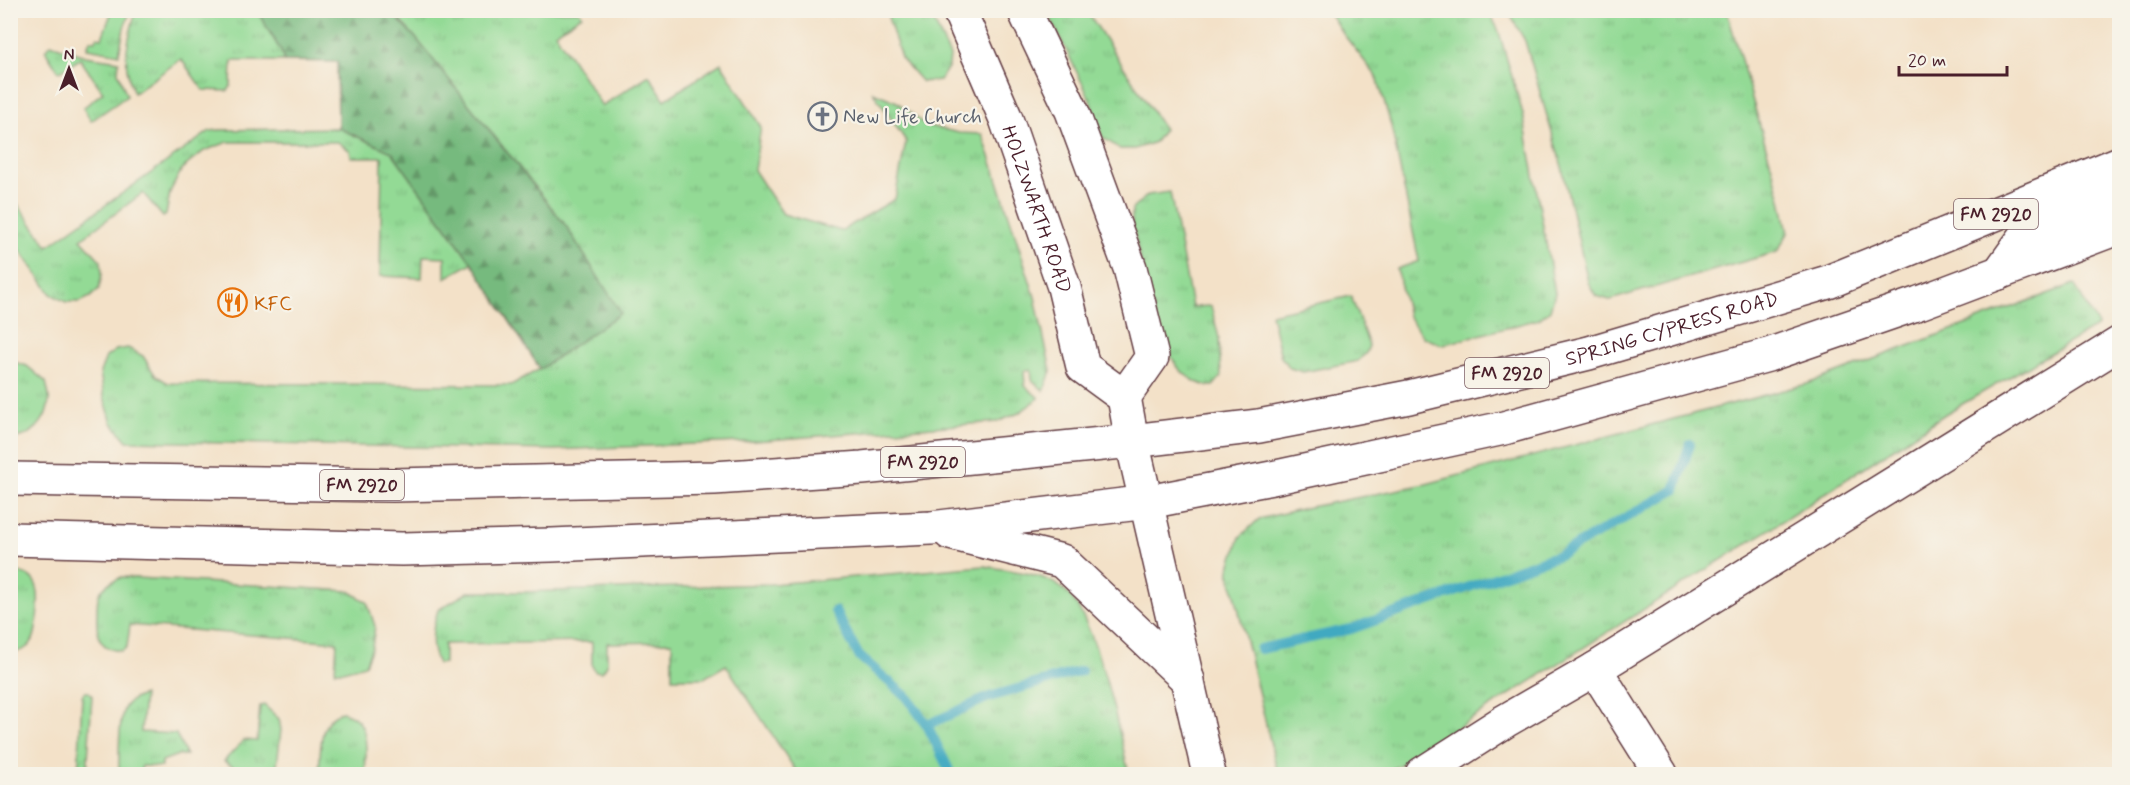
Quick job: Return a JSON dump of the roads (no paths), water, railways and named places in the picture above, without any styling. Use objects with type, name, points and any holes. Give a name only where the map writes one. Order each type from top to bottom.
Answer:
[{"type":"main road","name":"HOLZWARTH ROAD","points":[[959,10],[1006,119],[1064,287],[1083,367],[1124,397]]},
{"type":"main road","points":[[1024,10],[1072,111],[1130,268],[1152,357],[1124,397],[1132,441],[1148,502],[1209,774]]},
{"type":"main road","name":"SPRING CYPRESS ROAD","points":[[1132,441],[1259,426],[1386,402],[1588,353],[1828,282],[2120,163]]},
{"type":"main road","points":[[1999,273],[2027,234],[2120,197]]},
{"type":"main road","name":"FM 2920","points":[[10,539],[402,549],[931,528],[1148,502],[1272,478],[1516,424],[1768,355],[1919,303],[2120,227]]},
{"type":"main road","points":[[1422,774],[2120,343]]},
{"type":"main road","name":"FM 2920","points":[[10,479],[74,482],[393,486],[714,478],[862,468],[1132,441]]},
{"type":"main road","points":[[931,528],[1062,561],[1188,680]]},
{"type":"main road","points":[[1595,669],[1661,774]]},
{"type":"waterway","points":[[1260,649],[1351,629],[1559,555],[1675,490],[1690,444]]},
{"type":"waterway","points":[[835,611],[859,656],[907,697],[927,725],[951,774]]},
{"type":"waterway","points":[[927,725],[989,697],[1081,671]]},
{"type":"place","name":"New Life Church","points":[[822,116]]},
{"type":"place","name":"KFC","points":[[233,303]]}]
